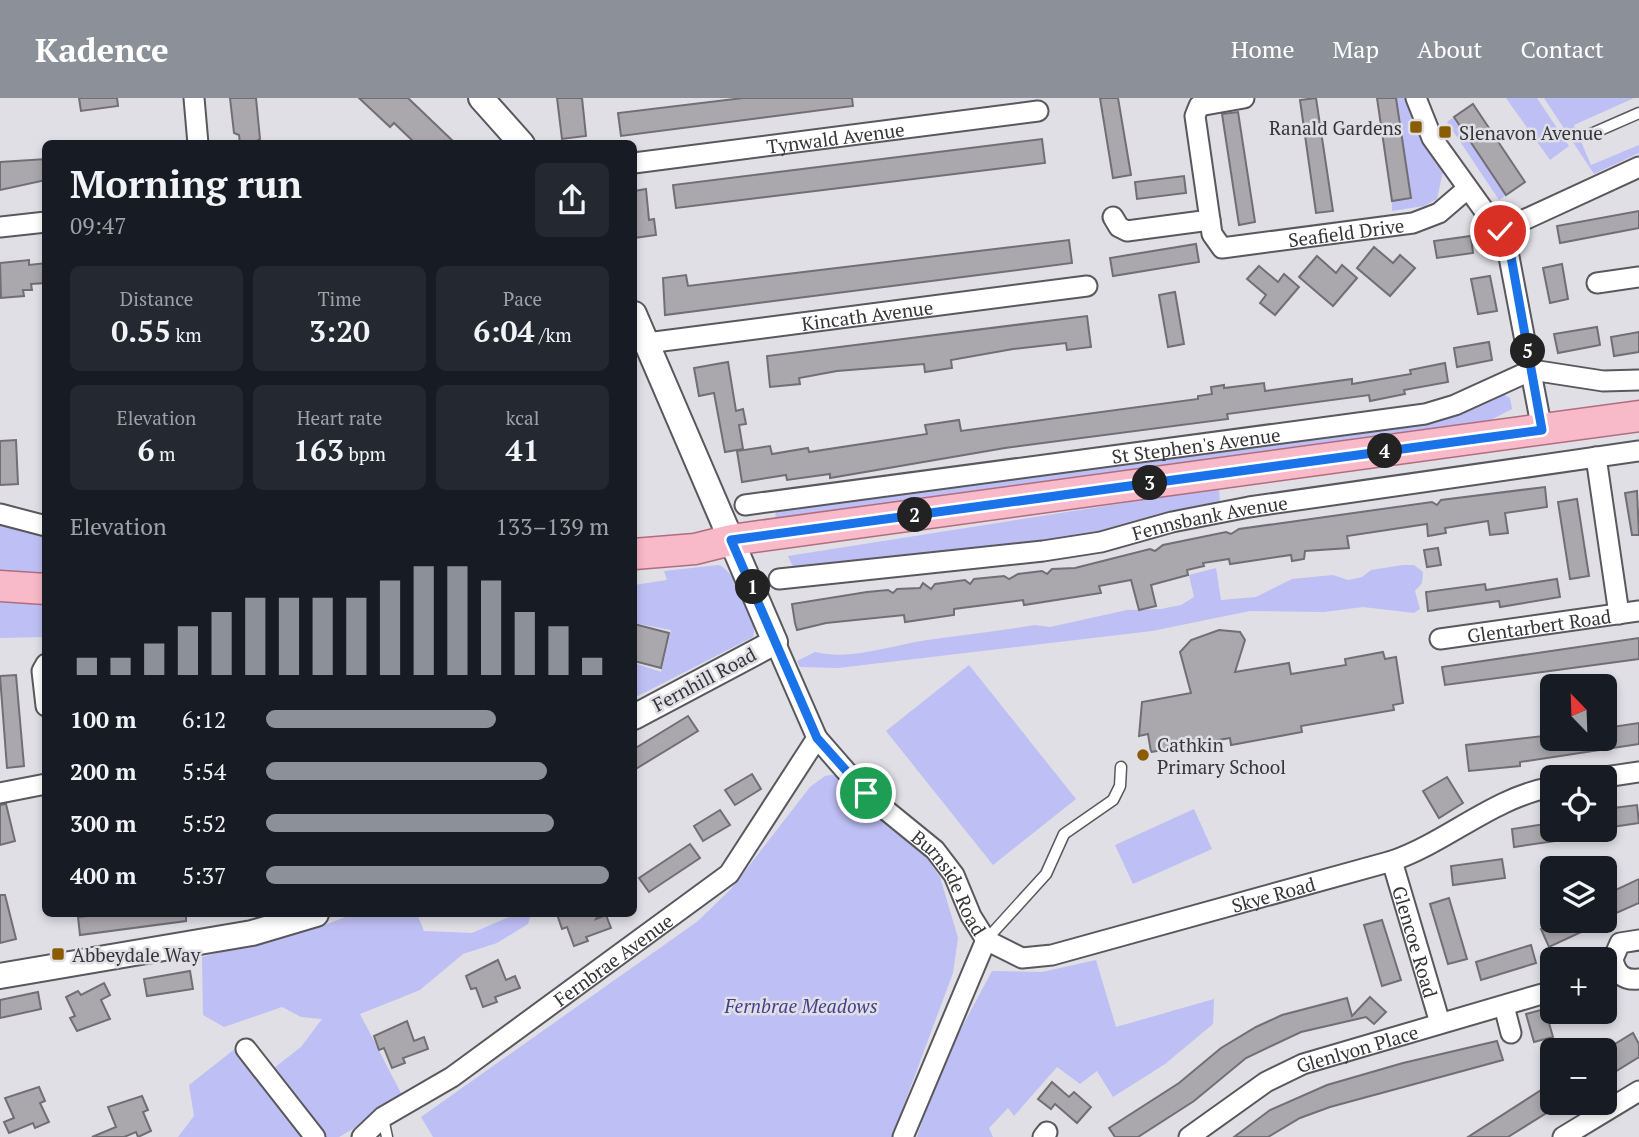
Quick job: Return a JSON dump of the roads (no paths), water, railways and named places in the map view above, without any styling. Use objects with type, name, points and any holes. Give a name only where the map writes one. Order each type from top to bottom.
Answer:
[{"type":"main road","points":[[637,554],[695,549],[731,540],[1639,416]]},
{"type":"main road","points":[[0,586],[42,589]]},
{"type":"street","points":[[194,98],[198,140]]},
{"type":"street","points":[[481,98],[518,140]]},
{"type":"street","points":[[1113,217],[1119,227],[1127,231],[1210,220],[1196,111],[1199,106],[1206,104],[1244,98]]},
{"type":"street","points":[[1416,98],[1432,138],[1500,231],[1510,251],[1542,430]]},
{"type":"street","name":"Tynwald Avenue","points":[[637,163],[1038,111]]},
{"type":"street","points":[[1500,231],[1639,167]]},
{"type":"street","name":"Seafield Drive","points":[[1210,220],[1217,244],[1227,250],[1413,223],[1438,213],[1467,189]]},
{"type":"street","points":[[0,227],[42,222]]},
{"type":"street","points":[[1597,283],[1639,277]]},
{"type":"street","name":"Kincath Avenue","points":[[647,343],[1087,286]]},
{"type":"street","name":"Burnside Road","points":[[637,321],[817,738],[866,793],[935,850],[954,875],[971,916],[986,940],[903,1137]]},
{"type":"street","points":[[1532,370],[1603,381],[1639,380]]},
{"type":"street","name":"St Stephen's Avenue","points":[[745,505],[1425,414],[1455,405],[1532,370]]},
{"type":"street","name":"Fennsbank Avenue","points":[[779,579],[1042,551],[1101,542],[1172,522],[1249,507],[1639,451]]},
{"type":"street","points":[[1596,457],[1619,614]]},
{"type":"street","points":[[0,514],[42,525]]},
{"type":"street","name":"Glentarbert Road","points":[[1440,639],[1639,611]]},
{"type":"street","name":"Fernhill Road","points":[[637,714],[775,642]]},
{"type":"street","name":"Fernbrae Avenue","points":[[362,1137],[383,1117],[452,1077],[729,874],[817,738]]},
{"type":"street","points":[[1617,775],[1639,772]]},
{"type":"street","points":[[0,793],[42,785]]},
{"type":"street","name":"Skye Road","points":[[986,940],[1022,958],[1052,955],[1392,862],[1441,840],[1511,797],[1540,790]]},
{"type":"street","name":"Glencoe Road","points":[[1392,862],[1440,1023]]},
{"type":"street","points":[[0,976],[253,933],[306,917]]},
{"type":"street","points":[[1639,940],[1620,943],[1613,959],[1620,975],[1628,979],[1639,979]]},
{"type":"street","name":"Glenlyon Place","points":[[1189,1137],[1266,1082],[1303,1065],[1540,995]]},
{"type":"street","points":[[1504,1006],[1511,1033]]},
{"type":"street","points":[[246,1049],[315,1137]]},
{"type":"street","points":[[1563,1137],[1639,1091]]},
{"type":"lane","points":[[1591,134],[1639,113]]},
{"type":"lane","points":[[986,940],[1045,874],[1064,834],[1113,800],[1120,786],[1121,767]]},
{"type":"lane","points":[[383,1117],[387,1137]]},
{"type":"place","name":"Ranald Gardens","points":[[1416,127]]},
{"type":"place","name":"Slenavon Avenue","points":[[1445,132]]},
{"type":"place","name":"Cathkin Primary School","points":[[1143,755]]},
{"type":"place","name":"Abbeydale Way","points":[[58,954]]},
{"type":"park label","name":"Fernbrae Meadows","points":[[801,1005]]}]
